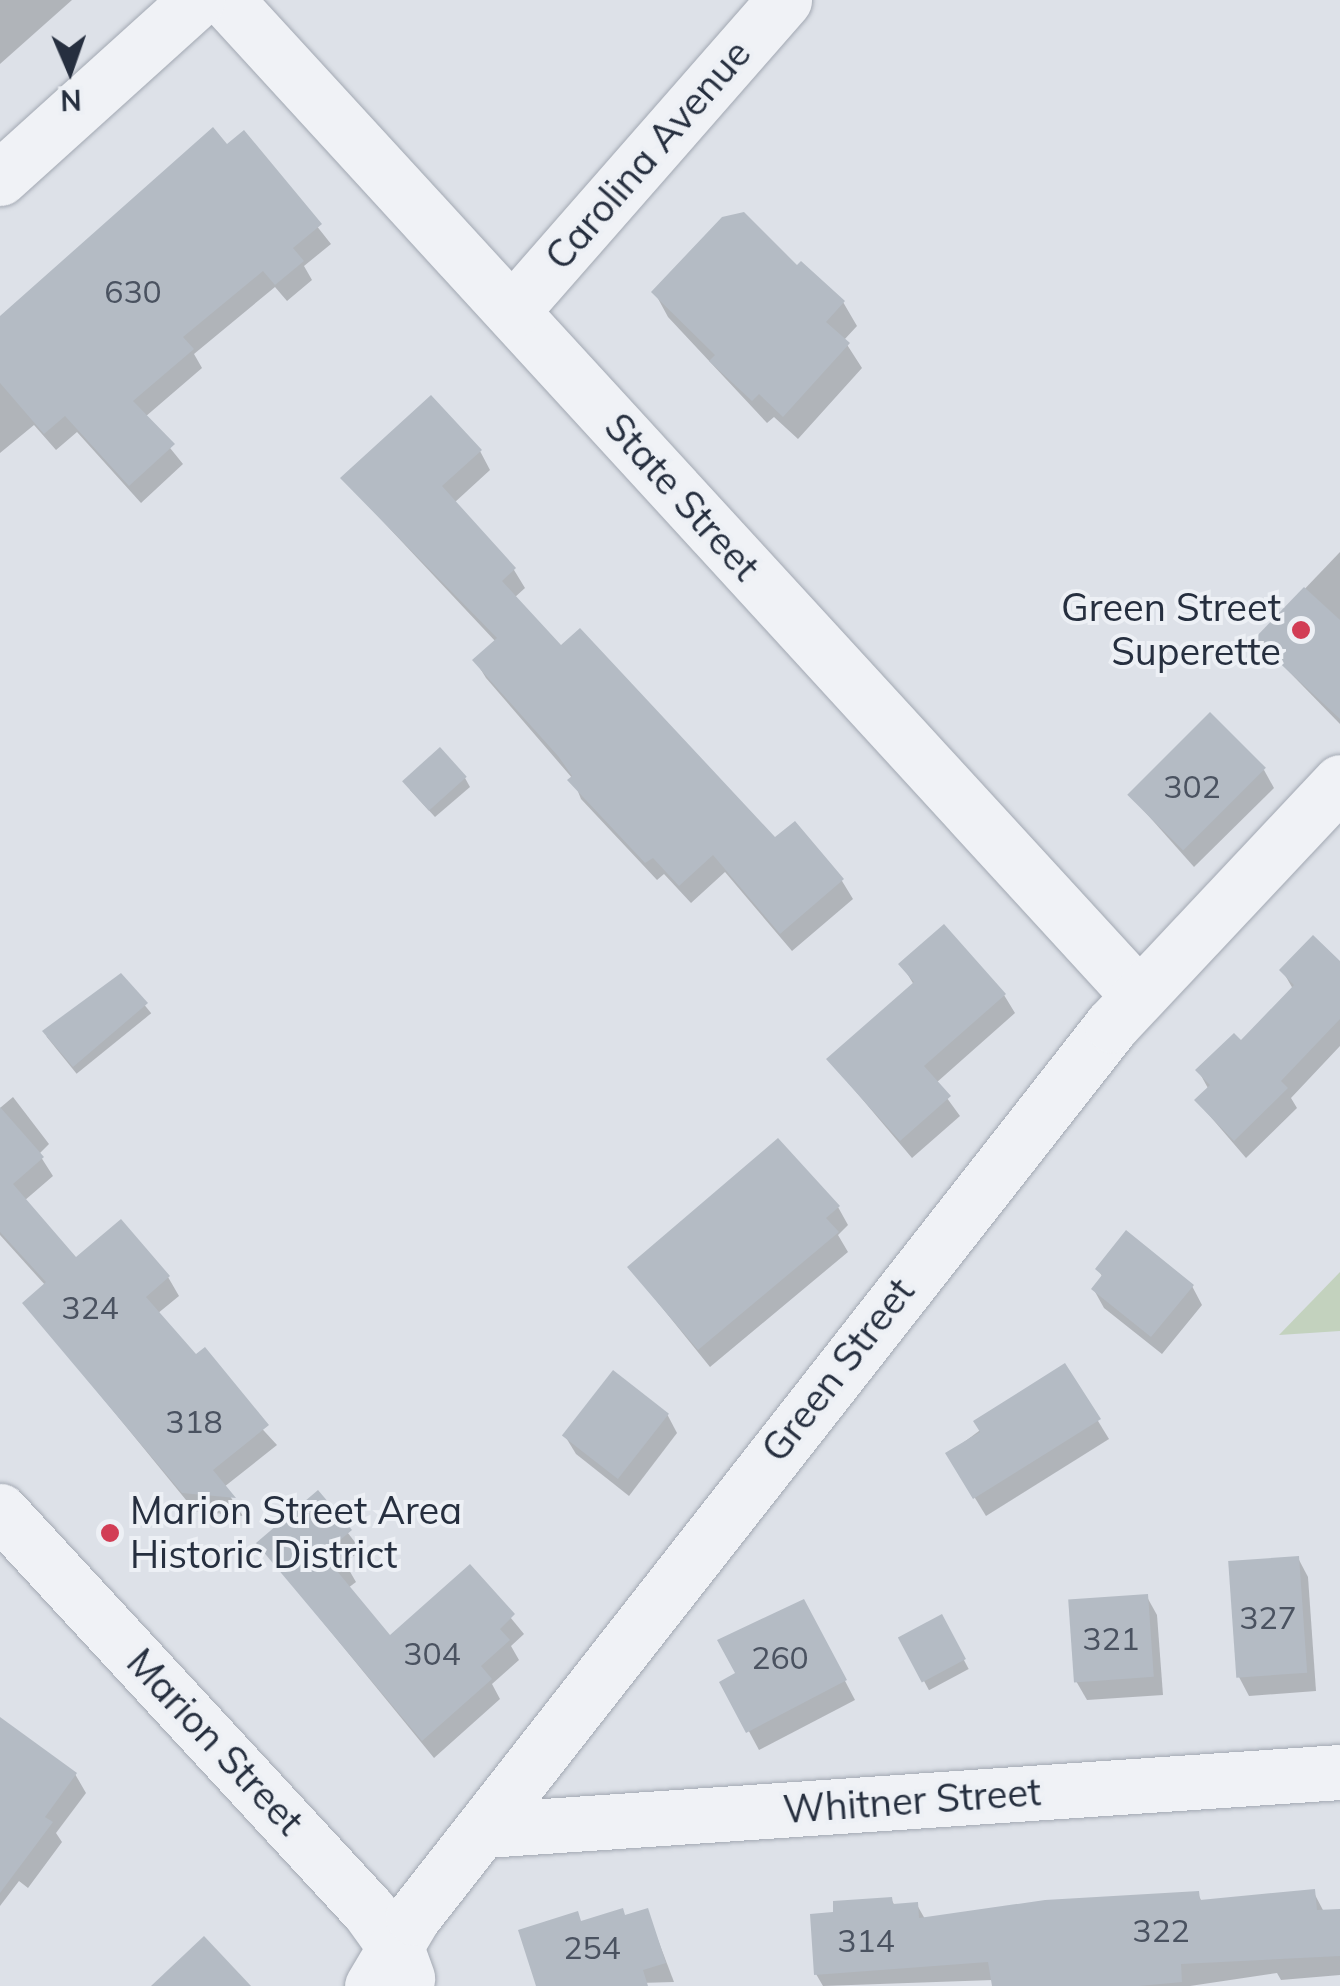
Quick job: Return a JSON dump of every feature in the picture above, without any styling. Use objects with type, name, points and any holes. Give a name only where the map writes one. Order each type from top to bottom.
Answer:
[{"type":"street","points":[[0,178],[198,0]]},
{"type":"street","name":"State Street","points":[[226,0],[1137,994]]},
{"type":"street","name":"Carolina Avenue","points":[[512,311],[784,0]]},
{"type":"street","name":"Green Street","points":[[392,1973],[485,1830],[804,1411],[1137,994],[1340,782]]},
{"type":"street","name":"Marion Street","points":[[0,1512],[301,1834],[392,1973]]},
{"type":"street","name":"Whitner Street","points":[[485,1830],[1340,1772]]},
{"type":"green space","points":[[1340,1272],[1340,1331],[1279,1335]]},
{"type":"building","points":[[213,127],[227,144],[244,130],[322,224],[293,248],[304,261],[275,285],[263,271],[183,337],[194,349],[133,401],[175,444],[129,486],[65,416],[44,434],[0,383],[0,316]]},
{"type":"building","points":[[744,212],[797,265],[801,261],[845,301],[826,322],[850,343],[783,417],[759,394],[752,401],[709,361],[715,355],[651,292],[722,217]]},
{"type":"building","points":[[431,395],[482,450],[442,486],[516,568],[502,581],[561,645],[580,628],[775,837],[795,821],[844,879],[780,934],[713,855],[679,886],[653,858],[645,863],[567,780],[572,776],[558,756],[472,660],[497,638],[340,478]]},
{"type":"building","name":"Green Street Superette","points":[[1304,587],[1340,620],[1340,719],[1254,639]]},
{"type":"building","points":[[1210,712],[1266,768],[1183,851],[1127,795]]},
{"type":"building","points":[[440,747],[467,777],[429,811],[402,781]]},
{"type":"building","points":[[944,924],[1006,994],[924,1066],[951,1096],[900,1141],[826,1059],[914,982],[898,964]]},
{"type":"building","points":[[1313,935],[1340,961],[1340,1019],[1281,1081],[1288,1088],[1234,1141],[1194,1100],[1210,1085],[1195,1070],[1234,1033],[1241,1040],[1294,985],[1279,970]]},
{"type":"building","points":[[121,973],[148,1003],[73,1067],[42,1031]]},
{"type":"building","points":[[0,1107],[44,1157],[13,1184],[76,1257],[121,1219],[170,1276],[146,1297],[196,1354],[205,1347],[269,1425],[213,1470],[236,1498],[182,1493],[22,1303],[46,1282],[0,1232]]},
{"type":"building","points":[[778,1138],[840,1206],[826,1218],[839,1232],[698,1350],[627,1267]]},
{"type":"building","points":[[1126,1230],[1194,1285],[1151,1337],[1091,1289],[1102,1275],[1095,1269]]},
{"type":"building","points":[[1065,1363],[1101,1419],[973,1499],[945,1453],[980,1432],[973,1421]]},
{"type":"building","points":[[613,1370],[669,1414],[618,1479],[562,1435]]},
{"type":"building","points":[[318,1490],[352,1530],[333,1546],[347,1562],[337,1571],[390,1635],[470,1564],[515,1614],[500,1629],[510,1640],[481,1666],[492,1679],[422,1741],[256,1543]]},
{"type":"building","points":[[1299,1556],[1307,1673],[1236,1678],[1228,1561]]},
{"type":"building","points":[[1148,1594],[1154,1677],[1074,1682],[1068,1600]]},
{"type":"building","points":[[804,1599],[847,1680],[746,1733],[719,1682],[735,1673],[717,1640]]},
{"type":"building","points":[[942,1614],[966,1659],[922,1683],[898,1637]]},
{"type":"building","points":[[0,1717],[77,1773],[45,1817],[53,1822],[0,1893]]},
{"type":"building","points":[[1315,1889],[1317,1910],[1340,1909],[1340,1956],[1181,1964],[1182,1982],[1139,1986],[992,1986],[988,1962],[814,1975],[810,1914],[833,1912],[833,1901],[892,1897],[893,1904],[918,1902],[919,1918],[1045,1900],[1199,1891],[1200,1900]]},
{"type":"building","points":[[623,1908],[625,1915],[648,1908],[666,1963],[643,1970],[648,1986],[536,1986],[518,1930],[578,1911],[581,1921]]},
{"type":"building","points":[[204,1936],[251,1986],[151,1986]]},
{"type":"place","name":"Green Street Superette","points":[[1301,630]]},
{"type":"place","name":"Marion Street Area Historic District","points":[[110,1533]]}]
